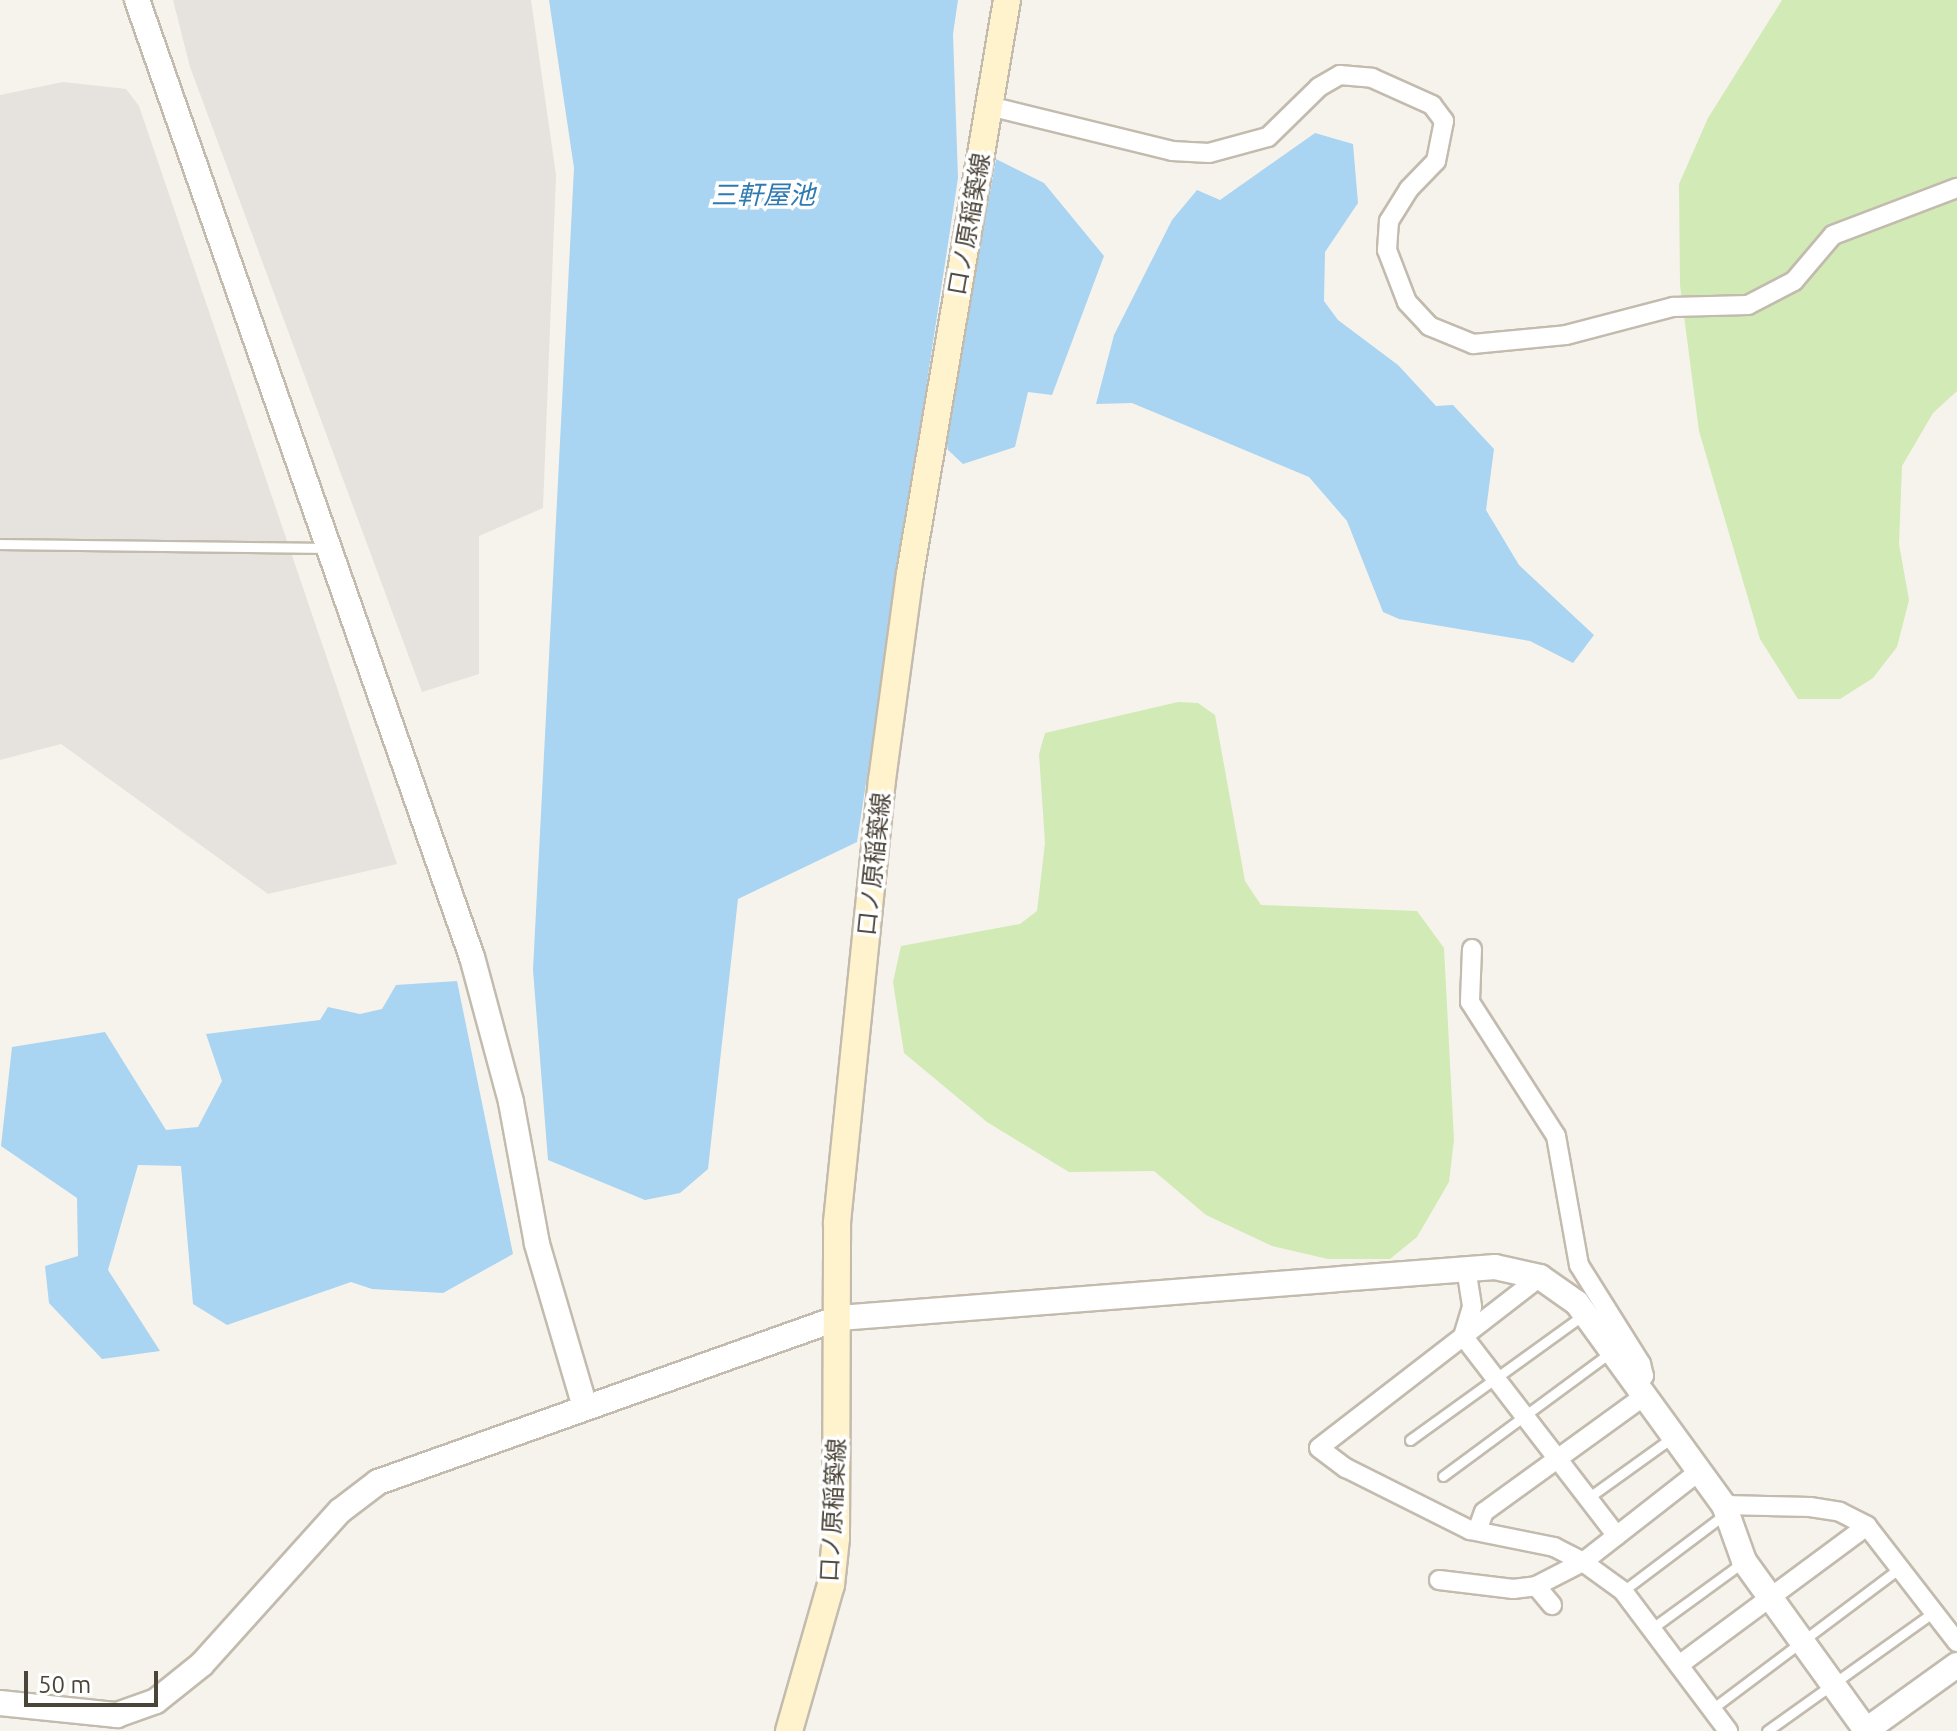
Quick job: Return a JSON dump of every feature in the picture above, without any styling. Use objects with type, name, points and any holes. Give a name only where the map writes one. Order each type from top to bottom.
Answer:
[{"type":"main road","name":"口ノ原稲築線","points":[[789,1731],[831,1585],[839,1318],[837,1222],[882,780],[910,574],[1007,0]]},
{"type":"street","points":[[137,0],[472,957],[511,1102],[537,1244],[585,1407]]},
{"type":"street","points":[[989,106],[1172,151],[1209,153],[1268,137],[1319,87],[1340,75],[1372,78],[1432,105],[1444,121],[1436,161],[1409,189],[1389,221],[1387,250],[1407,302],[1429,326],[1473,344],[1566,335],[1673,307],[1748,305],[1794,281],[1833,235],[1957,188]]},
{"type":"street","points":[[1472,949],[1470,1002],[1556,1136],[1579,1265],[1641,1364],[1644,1376],[1640,1391],[1558,1459],[1484,1512],[1477,1531]]},
{"type":"street","points":[[1463,1336],[1472,1307],[1466,1268]]},
{"type":"street","points":[[0,1703],[117,1715],[156,1701],[202,1664],[340,1511],[378,1482],[839,1318],[1466,1268],[1515,1268],[1540,1277],[1585,1314],[1725,1509],[1744,1561],[1865,1731],[1957,1665]]},
{"type":"street","points":[[1540,1277],[1319,1448],[1346,1468],[1477,1531],[1554,1547],[1583,1562],[1623,1591],[1728,1731]]},
{"type":"street","points":[[1463,1336],[1617,1536]]},
{"type":"street","points":[[1439,1580],[1513,1589],[1536,1586],[1583,1562],[1698,1472]]},
{"type":"street","points":[[1725,1509],[1810,1507],[1840,1512],[1867,1526],[1957,1642]]},
{"type":"street","points":[[1679,1665],[1867,1526]]},
{"type":"street","points":[[1536,1586],[1552,1605]]},
{"type":"lane","points":[[0,544],[329,548]]},
{"type":"lane","points":[[1410,1440],[1585,1314]]},
{"type":"lane","points":[[1443,1476],[1612,1351]]},
{"type":"lane","points":[[1588,1498],[1674,1437]]},
{"type":"lane","points":[[1623,1591],[1725,1509]]},
{"type":"lane","points":[[1651,1629],[1744,1561]]},
{"type":"lane","points":[[1712,1709],[1900,1568]]},
{"type":"lane","points":[[1767,1731],[1934,1612]]},
{"type":"shaded area","points":[[173,0],[531,0],[556,175],[543,508],[479,536],[479,674],[422,692],[190,67]]},
{"type":"shaded area","points":[[63,82],[126,89],[139,106],[397,864],[268,894],[61,744],[0,760],[0,95]]},
{"type":"green space","points":[[1782,0],[1957,0],[1957,391],[1933,413],[1902,466],[1899,544],[1909,600],[1897,647],[1873,678],[1840,699],[1798,699],[1760,639],[1699,431],[1680,285],[1679,184],[1708,118]]},
{"type":"green space","points":[[1178,702],[1198,703],[1215,715],[1245,881],[1261,905],[1417,911],[1444,948],[1454,1140],[1449,1182],[1417,1237],[1390,1259],[1328,1259],[1272,1246],[1206,1215],[1154,1171],[1069,1172],[987,1122],[904,1053],[893,982],[901,946],[1020,924],[1037,911],[1045,843],[1039,754],[1045,733]]},
{"type":"water","name":"三軒屋池","points":[[549,0],[958,0],[953,34],[958,178],[857,842],[738,899],[708,1169],[680,1193],[645,1200],[548,1160],[533,970],[574,168]]},
{"type":"water","points":[[1315,133],[1353,144],[1358,203],[1325,252],[1324,301],[1338,320],[1398,365],[1436,406],[1453,405],[1494,449],[1486,510],[1519,565],[1594,635],[1573,663],[1530,641],[1399,619],[1383,612],[1347,521],[1309,477],[1132,403],[1096,404],[1114,335],[1172,220],[1197,190],[1220,200]]},
{"type":"water","points":[[996,159],[1044,183],[1104,256],[1052,395],[1028,392],[1015,447],[963,464],[948,450],[945,436]]},
{"type":"water","points":[[457,981],[513,1254],[443,1293],[372,1289],[351,1282],[227,1325],[193,1304],[181,1166],[138,1165],[108,1270],[160,1351],[102,1359],[49,1303],[45,1266],[78,1256],[77,1198],[1,1146],[12,1047],[105,1032],[166,1130],[198,1127],[222,1081],[206,1034],[320,1020],[328,1007],[360,1014],[382,1009],[396,985]]}]
